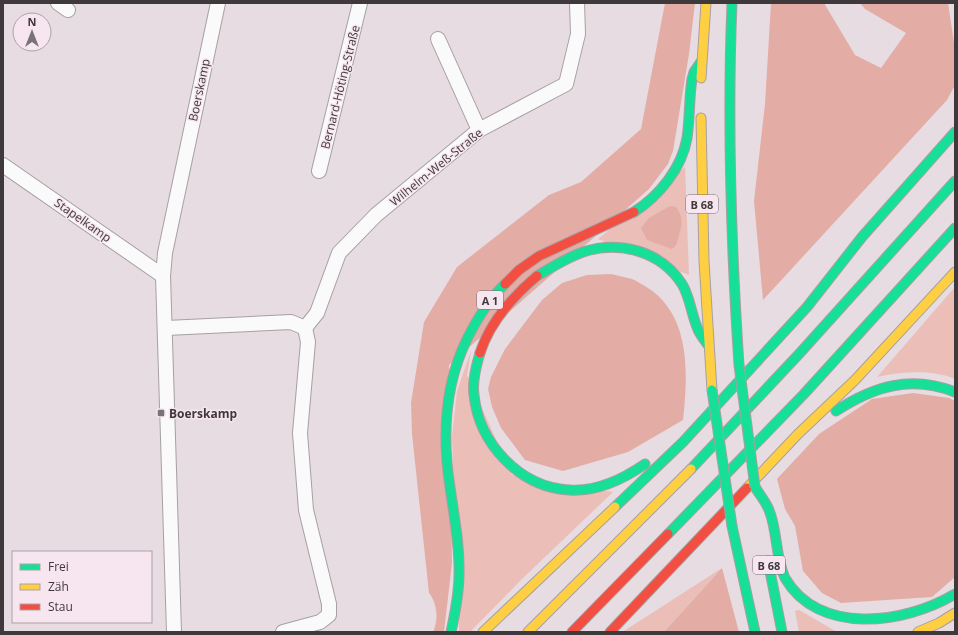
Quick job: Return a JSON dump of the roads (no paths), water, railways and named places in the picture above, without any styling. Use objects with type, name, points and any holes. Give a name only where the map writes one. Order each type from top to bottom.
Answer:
[{"type":"highway","points":[[701,91],[701,62],[706,3]]},
{"type":"highway","name":"B 68","points":[[732,3],[728,74],[733,283],[739,365],[760,515]]},
{"type":"highway","points":[[728,74],[738,57],[741,11]]},
{"type":"highway","name":"A 1","points":[[451,632],[457,615],[460,590],[459,565],[445,451],[445,422],[448,396],[454,368],[466,339],[493,296],[512,275],[537,257],[560,245],[624,218],[641,207],[659,191],[673,174],[683,154],[688,134],[693,74],[701,62]]},
{"type":"highway","name":"B 68","points":[[701,105],[700,166],[708,345],[712,390],[732,526],[756,632]]},
{"type":"highway","points":[[948,139],[955,127]]},
{"type":"highway","points":[[483,632],[683,442],[807,307],[862,237],[955,132]]},
{"type":"highway","points":[[528,632],[619,542],[782,372],[955,181]]},
{"type":"highway","points":[[572,632],[804,394],[955,228]]},
{"type":"highway","points":[[683,442],[668,446],[632,474],[614,483],[596,489],[575,491],[554,489],[538,484],[522,474],[503,458],[488,438],[479,417],[474,395],[474,375],[479,350],[489,328],[511,299],[530,281],[551,267],[574,255],[596,248],[616,247],[636,250],[658,260],[677,276],[689,296],[696,326],[708,345]]},
{"type":"highway","points":[[610,632],[798,434],[855,380],[955,272]]},
{"type":"highway","points":[[798,434],[817,427],[851,400],[877,389],[900,384],[924,384],[948,388],[955,392]]},
{"type":"highway","points":[[755,487],[769,510],[782,569],[792,591],[809,611],[830,622],[845,626]]},
{"type":"highway","name":"B 68","points":[[767,554],[782,632]]},
{"type":"highway","points":[[868,628],[901,622],[932,609],[955,594]]},
{"type":"highway","points":[[918,632],[939,623],[955,612]]},
{"type":"street","name":"Boerskamp","points":[[174,632],[166,328],[163,276],[165,253],[218,3]]},
{"type":"street","name":"Bernard-Höting-Straße","points":[[319,171],[360,3]]},
{"type":"street","name":"Wilhelm-Weß-Straße","points":[[305,328],[317,313],[338,253],[376,215],[480,130],[566,84],[578,34],[577,3]]},
{"type":"street","points":[[438,39],[480,130]]},
{"type":"street","name":"Stapelkamp","points":[[3,165],[163,276]]},
{"type":"street","points":[[166,328],[291,322],[305,328],[308,342],[300,433],[306,510],[329,604],[329,615],[320,622],[283,632]]},
{"type":"place","name":"Boerskamp","points":[[161,413]]}]
